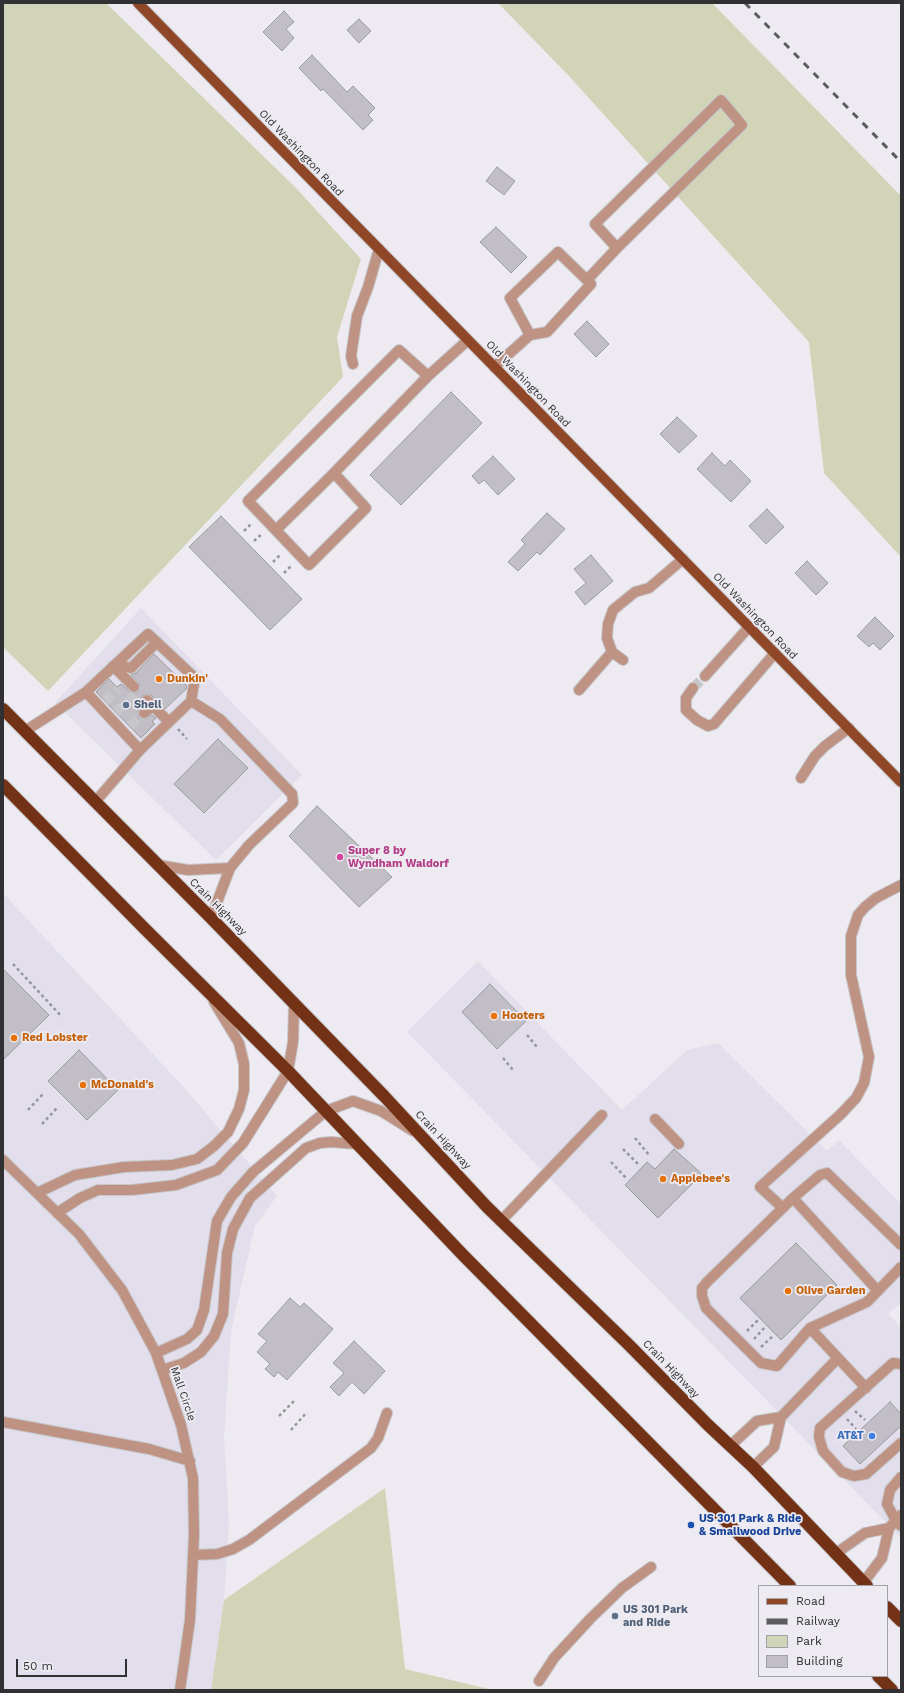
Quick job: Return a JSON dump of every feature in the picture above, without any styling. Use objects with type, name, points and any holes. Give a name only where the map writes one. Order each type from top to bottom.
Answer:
[{"type":"highway","name":"Crain Highway","points":[[3,709],[211,918],[421,1136],[501,1222],[753,1467],[865,1584]]},
{"type":"highway","points":[[3,785],[288,1071],[463,1255],[789,1585]]},
{"type":"highway","points":[[888,1608],[901,1621]]},
{"type":"highway","points":[[879,1677],[892,1690]]},
{"type":"main road","name":"Old Washington Road","points":[[138,3],[901,782]]},
{"type":"street","points":[[587,280],[617,248],[742,125],[721,100],[595,224],[617,248]]},
{"type":"street","points":[[353,364],[352,348],[357,316],[368,287],[379,249]]},
{"type":"street","points":[[494,367],[530,335],[547,332],[591,284],[558,252],[510,298],[530,335]]},
{"type":"street","points":[[276,530],[334,473],[428,376],[468,340]]},
{"type":"street","points":[[334,473],[366,508],[309,564],[248,501],[399,350],[428,376]]},
{"type":"street","points":[[623,660],[612,652],[607,638],[608,624],[613,610],[636,592],[649,588],[683,559]]},
{"type":"street","points":[[705,676],[749,627]]},
{"type":"street","points":[[25,731],[86,692],[148,634],[195,678],[191,701],[173,725],[140,750],[95,802]]},
{"type":"street","points":[[579,690],[612,652]]},
{"type":"street","points":[[692,688],[686,698],[686,710],[697,720],[708,726],[714,724],[775,653]]},
{"type":"street","points":[[114,665],[134,687]]},
{"type":"street","points":[[86,692],[102,704],[113,715],[126,729],[140,750]]},
{"type":"street","points":[[191,701],[220,719],[292,794],[294,798],[294,803],[249,845],[230,868],[211,918]]},
{"type":"street","points":[[144,714],[150,703],[173,725]]},
{"type":"street","points":[[801,778],[815,756],[848,728]]},
{"type":"street","points":[[158,865],[188,870],[230,868]]},
{"type":"street","points":[[783,1208],[760,1187],[841,1114],[856,1098],[864,1083],[869,1057],[851,975],[851,936],[858,915],[864,907],[876,898],[901,885]]},
{"type":"street","points":[[37,1193],[75,1175],[124,1167],[172,1165],[198,1159],[228,1132],[239,1109],[244,1090],[244,1064],[239,1043],[209,993]]},
{"type":"street","points":[[57,1213],[80,1198],[98,1190],[132,1190],[176,1185],[217,1170],[243,1143],[288,1071],[293,1042],[294,1004]]},
{"type":"street","points":[[156,1353],[187,1339],[197,1330],[204,1310],[215,1229],[220,1215],[230,1197],[253,1172],[326,1111],[353,1101],[381,1111],[421,1136]]},
{"type":"street","points":[[501,1222],[602,1115]]},
{"type":"street","points":[[655,1119],[679,1144]]},
{"type":"street","points":[[162,1370],[184,1363],[201,1352],[214,1336],[223,1314],[227,1253],[233,1229],[250,1198],[306,1148],[320,1143],[331,1142],[357,1144]]},
{"type":"street","name":"Mall Circle","points":[[3,1160],[83,1240],[122,1290],[156,1353],[181,1425],[190,1461],[194,1497],[190,1620],[180,1690]]},
{"type":"street","points":[[901,1245],[827,1173],[820,1175],[793,1198],[702,1288],[702,1296],[706,1308],[761,1364],[777,1366],[810,1328],[867,1302],[901,1267]]},
{"type":"street","points":[[793,1198],[878,1291]]},
{"type":"street","points":[[810,1328],[866,1388]]},
{"type":"street","points":[[753,1467],[774,1447],[781,1417],[838,1358]]},
{"type":"street","points":[[901,1364],[893,1363],[820,1428],[819,1437],[822,1452],[842,1472],[859,1477],[866,1474],[901,1442]]},
{"type":"street","points":[[193,1555],[217,1554],[233,1549],[249,1540],[371,1448],[378,1438],[387,1413]]},
{"type":"street","points":[[730,1446],[757,1421],[781,1417]]},
{"type":"street","points":[[3,1422],[149,1449],[190,1461]]},
{"type":"street","points":[[897,1522],[887,1504],[890,1490],[901,1477]]},
{"type":"street","points":[[835,1554],[865,1533],[897,1522]]},
{"type":"street","points":[[865,1584],[882,1558],[897,1522]]},
{"type":"street","points":[[539,1681],[554,1658],[590,1619],[622,1588],[651,1567]]},
{"type":"path","points":[[173,725],[187,739]]},
{"type":"path","points":[[13,964],[62,1017]]},
{"type":"path","points":[[527,1035],[537,1047]]},
{"type":"path","points":[[503,1058],[513,1070]]},
{"type":"path","points":[[28,1110],[43,1094]]},
{"type":"path","points":[[42,1124],[57,1108]]},
{"type":"path","points":[[635,1138],[649,1155]]},
{"type":"path","points":[[623,1149],[638,1166]]},
{"type":"path","points":[[611,1162],[626,1178]]},
{"type":"path","points":[[738,1340],[759,1319]]},
{"type":"path","points":[[749,1352],[766,1326]]},
{"type":"path","points":[[749,1352],[774,1335]]},
{"type":"path","points":[[279,1416],[295,1400]]},
{"type":"path","points":[[291,1430],[307,1412]]},
{"type":"shaded area","points":[[141,608],[302,775],[216,860],[55,703]]},
{"type":"shaded area","points":[[3,893],[181,1084],[277,1196],[255,1226],[231,1331],[224,1437],[229,1522],[224,1600],[211,1690],[3,1690]]},
{"type":"shaded area","points":[[478,961],[622,1110],[687,1050],[718,1043],[827,1151],[839,1140],[901,1204],[901,1303],[888,1314],[901,1327],[901,1538],[407,1032]]},
{"type":"green space","points":[[3,3],[106,3],[296,188],[361,259],[337,337],[343,377],[48,691],[3,647]]},
{"type":"green space","points":[[498,3],[712,3],[901,196],[901,557],[824,473],[809,342],[569,76]]},
{"type":"green space","points":[[385,1488],[405,1669],[493,1690],[211,1690],[224,1600]]},
{"type":"building","points":[[284,11],[294,22],[286,29],[294,38],[282,51],[263,32]]},
{"type":"building","points":[[359,19],[371,31],[359,43],[347,30]]},
{"type":"building","points":[[312,55],[347,92],[353,86],[375,108],[368,115],[373,120],[363,130],[323,89],[321,91],[299,68]]},
{"type":"building","points":[[497,167],[515,181],[504,195],[486,181]]},
{"type":"building","points":[[496,227],[527,257],[511,273],[480,242]]},
{"type":"building","points":[[587,321],[609,344],[596,357],[574,334]]},
{"type":"building","points":[[451,392],[482,423],[401,505],[370,475]]},
{"type":"building","points":[[677,417],[697,436],[679,453],[660,434]]},
{"type":"building","points":[[712,453],[725,466],[730,460],[751,481],[731,502],[697,469]]},
{"type":"building","points":[[493,456],[515,479],[498,495],[484,480],[479,484],[472,476]]},
{"type":"building","points":[[767,509],[784,527],[766,544],[749,526]]},
{"type":"building","points":[[547,513],[565,529],[540,555],[537,552],[518,571],[508,562],[525,544],[521,540]]},
{"type":"building","points":[[221,516],[302,599],[270,630],[189,547]]},
{"type":"building","points":[[591,555],[613,581],[585,605],[575,592],[586,583],[574,569]]},
{"type":"building","points":[[807,561],[828,583],[816,595],[795,573]]},
{"type":"building","points":[[875,617],[894,636],[880,650],[873,643],[869,647],[857,636]]},
{"type":"building","points":[[154,654],[187,686],[186,689],[165,709],[151,695],[146,694],[142,696],[141,701],[143,705],[138,711],[139,717],[145,719],[152,715],[156,718],[152,722],[155,724],[141,738],[96,692],[109,679],[117,687],[121,684],[132,693],[138,692],[140,685],[131,675],[136,673]]},
{"type":"building","points":[[218,739],[248,768],[204,813],[174,784]]},
{"type":"building","name":"Super 8 by Wyndham Waldorf","points":[[317,806],[392,877],[359,907],[289,836]]},
{"type":"building","name":"Red Lobster","points":[[3,969],[49,1015],[3,1060]]},
{"type":"building","name":"Hooters","points":[[490,984],[526,1021],[497,1049],[462,1012]]},
{"type":"building","name":"McDonald's","points":[[79,1050],[118,1090],[87,1120],[48,1081]]},
{"type":"building","name":"Applebee's","points":[[674,1149],[702,1174],[658,1218],[625,1185],[647,1162],[655,1169]]},
{"type":"building","name":"Olive Garden","points":[[796,1243],[837,1285],[781,1340],[740,1298]]},
{"type":"building","points":[[290,1298],[300,1307],[304,1303],[333,1329],[287,1380],[278,1372],[274,1377],[265,1369],[270,1364],[257,1352],[267,1341],[258,1334]]},
{"type":"building","points":[[354,1341],[385,1371],[364,1394],[352,1382],[339,1396],[330,1387],[344,1373],[333,1363]]},
{"type":"building","name":"AT&T","points":[[890,1402],[901,1414],[901,1426],[860,1464],[843,1446]]},
{"type":"tunnel","points":[[693,688],[705,676]]},
{"type":"tunnel","points":[[105,701],[118,689]]},
{"type":"tunnel","points":[[116,712],[139,692]]},
{"type":"tunnel","points":[[130,726],[144,713]]},
{"type":"railway","points":[[745,3],[901,162]]},
{"type":"place","name":"Dunkin'","points":[[159,679]]},
{"type":"place","name":"Shell","points":[[126,705]]},
{"type":"place","name":"Super 8 by Wyndham Waldorf","points":[[340,857]]},
{"type":"place","name":"Hooters","points":[[494,1016]]},
{"type":"place","name":"Red Lobster","points":[[14,1038]]},
{"type":"place","name":"McDonald's","points":[[83,1085]]},
{"type":"place","name":"Applebee's","points":[[663,1179]]},
{"type":"place","name":"Olive Garden","points":[[788,1291]]},
{"type":"place","name":"AT&T","points":[[872,1436]]},
{"type":"place","name":"US 301 Park & Ride & Smallwood Drive","points":[[691,1525]]},
{"type":"place","name":"US 301 Park and Ride","points":[[615,1616]]}]
